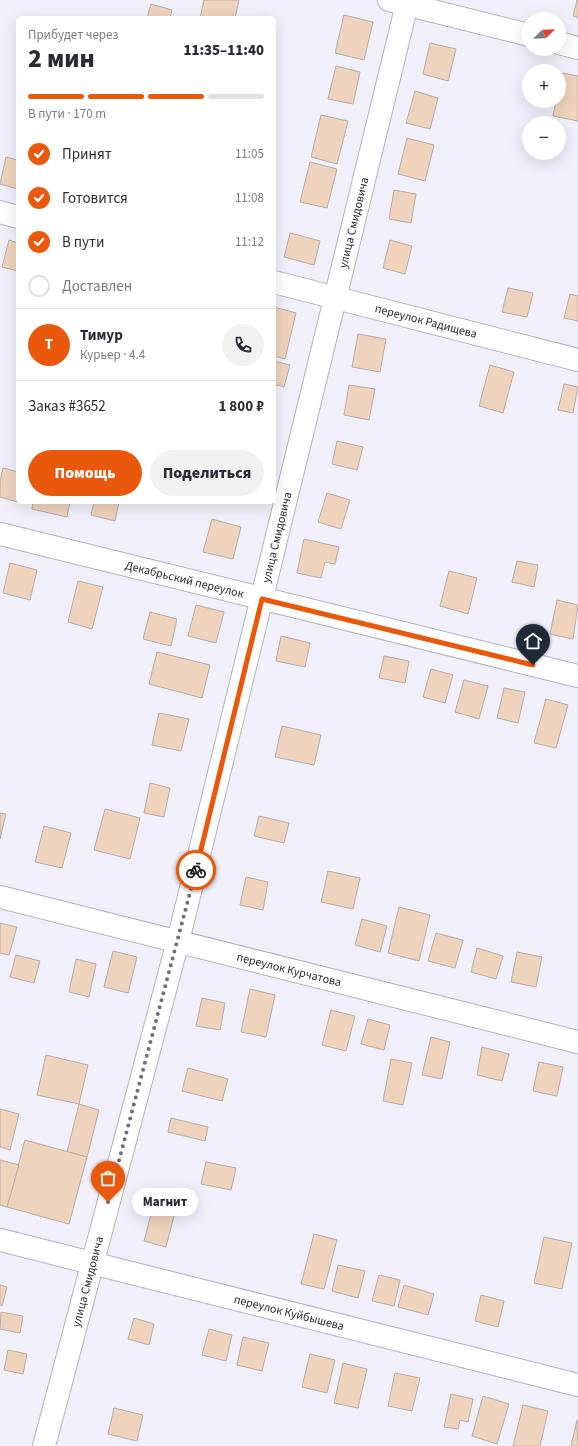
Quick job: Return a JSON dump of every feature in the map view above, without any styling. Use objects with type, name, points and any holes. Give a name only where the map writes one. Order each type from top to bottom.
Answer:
[{"type":"street","points":[[401,2],[522,33]]},
{"type":"street","name":"улица Смидовича","points":[[44,1446],[178,941],[335,298],[401,2]]},
{"type":"street","points":[[566,45],[578,48]]},
{"type":"street","points":[[0,212],[16,216]]},
{"type":"street","name":"переулок Радищева","points":[[276,283],[578,360]]},
{"type":"street","name":"Декабрьский переулок","points":[[0,534],[578,676]]},
{"type":"street","name":"переулок Курчатова","points":[[0,897],[578,1042]]},
{"type":"street","name":"переулок Куйбышева","points":[[0,1240],[578,1385]]},
{"type":"building","points":[[204,0],[239,0],[235,16],[200,16]]},
{"type":"building","points":[[578,0],[578,18],[573,16]]},
{"type":"building","points":[[151,4],[172,10],[170,16],[148,16]]},
{"type":"building","points":[[344,15],[373,22],[364,60],[335,53]]},
{"type":"building","points":[[430,43],[456,49],[448,81],[423,74]]},
{"type":"building","points":[[336,66],[360,72],[353,104],[328,99]]},
{"type":"building","points":[[566,74],[578,76],[578,121],[566,119],[566,116],[553,116],[555,108],[566,108]]},
{"type":"building","points":[[415,91],[438,98],[430,129],[406,123]]},
{"type":"building","points":[[321,115],[348,121],[337,164],[311,157]]},
{"type":"building","points":[[407,138],[434,145],[425,181],[398,174]]},
{"type":"building","points":[[6,157],[16,160],[16,188],[0,184]]},
{"type":"building","points":[[310,162],[337,169],[327,208],[300,202]]},
{"type":"building","points":[[394,190],[416,194],[411,223],[389,219]]},
{"type":"building","points":[[290,233],[320,241],[314,265],[284,257]]},
{"type":"building","points":[[9,240],[16,242],[16,270],[2,267]]},
{"type":"building","points":[[390,240],[412,246],[405,274],[383,268]]},
{"type":"building","points":[[508,288],[533,293],[527,317],[502,312]]},
{"type":"building","points":[[570,294],[578,296],[578,321],[564,318]]},
{"type":"building","points":[[276,308],[296,313],[285,359],[276,357]]},
{"type":"building","points":[[358,334],[386,339],[380,372],[352,367]]},
{"type":"building","points":[[276,362],[290,365],[284,387],[276,385]]},
{"type":"building","points":[[490,365],[514,372],[503,413],[479,406]]},
{"type":"building","points":[[564,384],[578,387],[573,413],[558,410]]},
{"type":"building","points":[[349,385],[375,389],[369,420],[344,415]]},
{"type":"building","points":[[337,441],[363,447],[357,470],[332,464]]},
{"type":"building","points":[[3,468],[16,471],[16,501],[0,497],[0,481]]},
{"type":"building","points":[[327,493],[350,500],[341,529],[318,522]]},
{"type":"building","points":[[33,504],[70,504],[67,517],[32,509]]},
{"type":"building","points":[[94,504],[119,504],[115,521],[91,515]]},
{"type":"building","points":[[212,519],[241,527],[233,559],[203,552]]},
{"type":"building","points":[[304,539],[339,547],[335,564],[325,562],[321,578],[297,573]]},
{"type":"building","points":[[517,561],[538,565],[534,587],[512,582]]},
{"type":"building","points":[[10,563],[37,570],[30,600],[3,593]]},
{"type":"building","points":[[449,571],[477,578],[468,614],[440,606]]},
{"type":"building","points":[[78,581],[103,587],[92,629],[68,622]]},
{"type":"building","points":[[557,600],[578,605],[573,639],[550,634]]},
{"type":"building","points":[[196,605],[224,612],[216,643],[188,636]]},
{"type":"building","points":[[150,612],[177,619],[171,646],[143,639]]},
{"type":"building","points":[[281,636],[310,643],[305,667],[276,661]]},
{"type":"building","points":[[157,652],[210,665],[202,698],[149,684]]},
{"type":"building","points":[[384,656],[409,661],[405,683],[379,678]]},
{"type":"building","points":[[431,669],[453,675],[445,703],[423,697]]},
{"type":"building","points":[[464,680],[488,686],[479,719],[455,712]]},
{"type":"building","points":[[504,688],[525,692],[518,723],[497,718]]},
{"type":"building","points":[[546,699],[568,705],[556,748],[534,743]]},
{"type":"building","points":[[159,713],[189,719],[181,751],[152,745]]},
{"type":"building","points":[[282,726],[321,735],[314,765],[275,757]]},
{"type":"building","points":[[150,783],[170,788],[164,817],[144,813]]},
{"type":"building","points":[[105,809],[140,818],[130,859],[94,850]]},
{"type":"building","points":[[0,813],[6,814],[0,839]]},
{"type":"building","points":[[259,816],[289,823],[284,843],[254,836]]},
{"type":"building","points":[[44,826],[71,833],[62,868],[35,862]]},
{"type":"building","points":[[328,871],[360,878],[353,909],[321,902]]},
{"type":"building","points":[[246,877],[268,882],[263,910],[240,905]]},
{"type":"building","points":[[399,907],[430,915],[419,961],[388,953]]},
{"type":"building","points":[[362,919],[387,926],[380,952],[355,945]]},
{"type":"building","points":[[0,923],[17,927],[9,955],[0,953]]},
{"type":"building","points":[[436,933],[463,940],[455,968],[428,961]]},
{"type":"building","points":[[477,948],[503,956],[496,979],[471,972]]},
{"type":"building","points":[[113,951],[137,957],[128,993],[104,987]]},
{"type":"building","points":[[517,952],[542,957],[536,987],[511,982]]},
{"type":"building","points":[[16,955],[40,961],[34,983],[10,977]]},
{"type":"building","points":[[76,959],[96,964],[89,997],[69,992]]},
{"type":"building","points":[[250,989],[275,995],[266,1037],[241,1032]]},
{"type":"building","points":[[202,998],[225,1003],[220,1030],[196,1026]]},
{"type":"building","points":[[331,1010],[355,1016],[346,1051],[322,1045]]},
{"type":"building","points":[[368,1019],[390,1025],[384,1050],[361,1044]]},
{"type":"building","points":[[431,1037],[450,1042],[442,1079],[422,1075]]},
{"type":"building","points":[[482,1047],[509,1054],[502,1081],[477,1075]]},
{"type":"building","points":[[46,1055],[88,1065],[79,1104],[37,1095]]},
{"type":"building","points":[[391,1059],[412,1063],[403,1105],[383,1101]]},
{"type":"building","points":[[539,1062],[563,1067],[557,1096],[533,1091]]},
{"type":"building","points":[[188,1068],[228,1079],[222,1101],[182,1091]]},
{"type":"building","points":[[79,1104],[99,1110],[87,1157],[67,1152]]},
{"type":"building","points":[[0,1109],[19,1114],[10,1150],[0,1147]]},
{"type":"building","points":[[171,1118],[208,1127],[205,1141],[168,1132]]},
{"type":"building","points":[[25,1140],[87,1157],[69,1224],[7,1207]]},
{"type":"building","points":[[0,1160],[19,1165],[7,1207],[0,1205]]},
{"type":"building","points":[[206,1162],[236,1168],[231,1190],[201,1184]]},
{"type":"building","points":[[152,1210],[174,1216],[166,1247],[144,1241]]},
{"type":"building","points":[[314,1234],[337,1240],[324,1289],[301,1284]]},
{"type":"building","points":[[544,1237],[572,1243],[562,1289],[534,1283]]},
{"type":"building","points":[[338,1265],[365,1271],[358,1298],[332,1291]]},
{"type":"building","points":[[379,1275],[400,1280],[394,1306],[372,1301]]},
{"type":"building","points":[[0,1285],[7,1287],[2,1306],[0,1305]]},
{"type":"building","points":[[404,1285],[434,1294],[428,1315],[398,1307]]},
{"type":"building","points":[[481,1295],[504,1301],[498,1327],[475,1321]]},
{"type":"building","points":[[1,1312],[23,1316],[20,1333],[0,1329]]},
{"type":"building","points":[[134,1318],[154,1324],[149,1345],[128,1339]]},
{"type":"building","points":[[209,1329],[232,1335],[226,1361],[202,1355]]},
{"type":"building","points":[[243,1337],[269,1343],[262,1371],[237,1365]]},
{"type":"building","points":[[8,1350],[27,1354],[23,1374],[4,1370]]},
{"type":"building","points":[[310,1354],[335,1360],[327,1393],[302,1387]]},
{"type":"building","points":[[343,1363],[367,1369],[358,1408],[334,1403]]},
{"type":"building","points":[[395,1373],[420,1378],[412,1411],[388,1406]]},
{"type":"building","points":[[451,1394],[473,1399],[468,1422],[460,1420],[458,1429],[444,1427]]},
{"type":"building","points":[[483,1396],[509,1404],[497,1444],[472,1436]]},
{"type":"building","points":[[523,1405],[548,1411],[540,1446],[513,1446]]},
{"type":"building","points":[[114,1408],[143,1415],[137,1441],[108,1434]]},
{"type":"building","points":[[577,1420],[578,1446],[571,1446]]},
{"type":"way so far","points":[[108,1202],[196,870]]},
{"type":"place","name":"Магнит","points":[[108,1202]]},
{"type":"route","points":[[196,870],[262,599],[533,665]]}]
